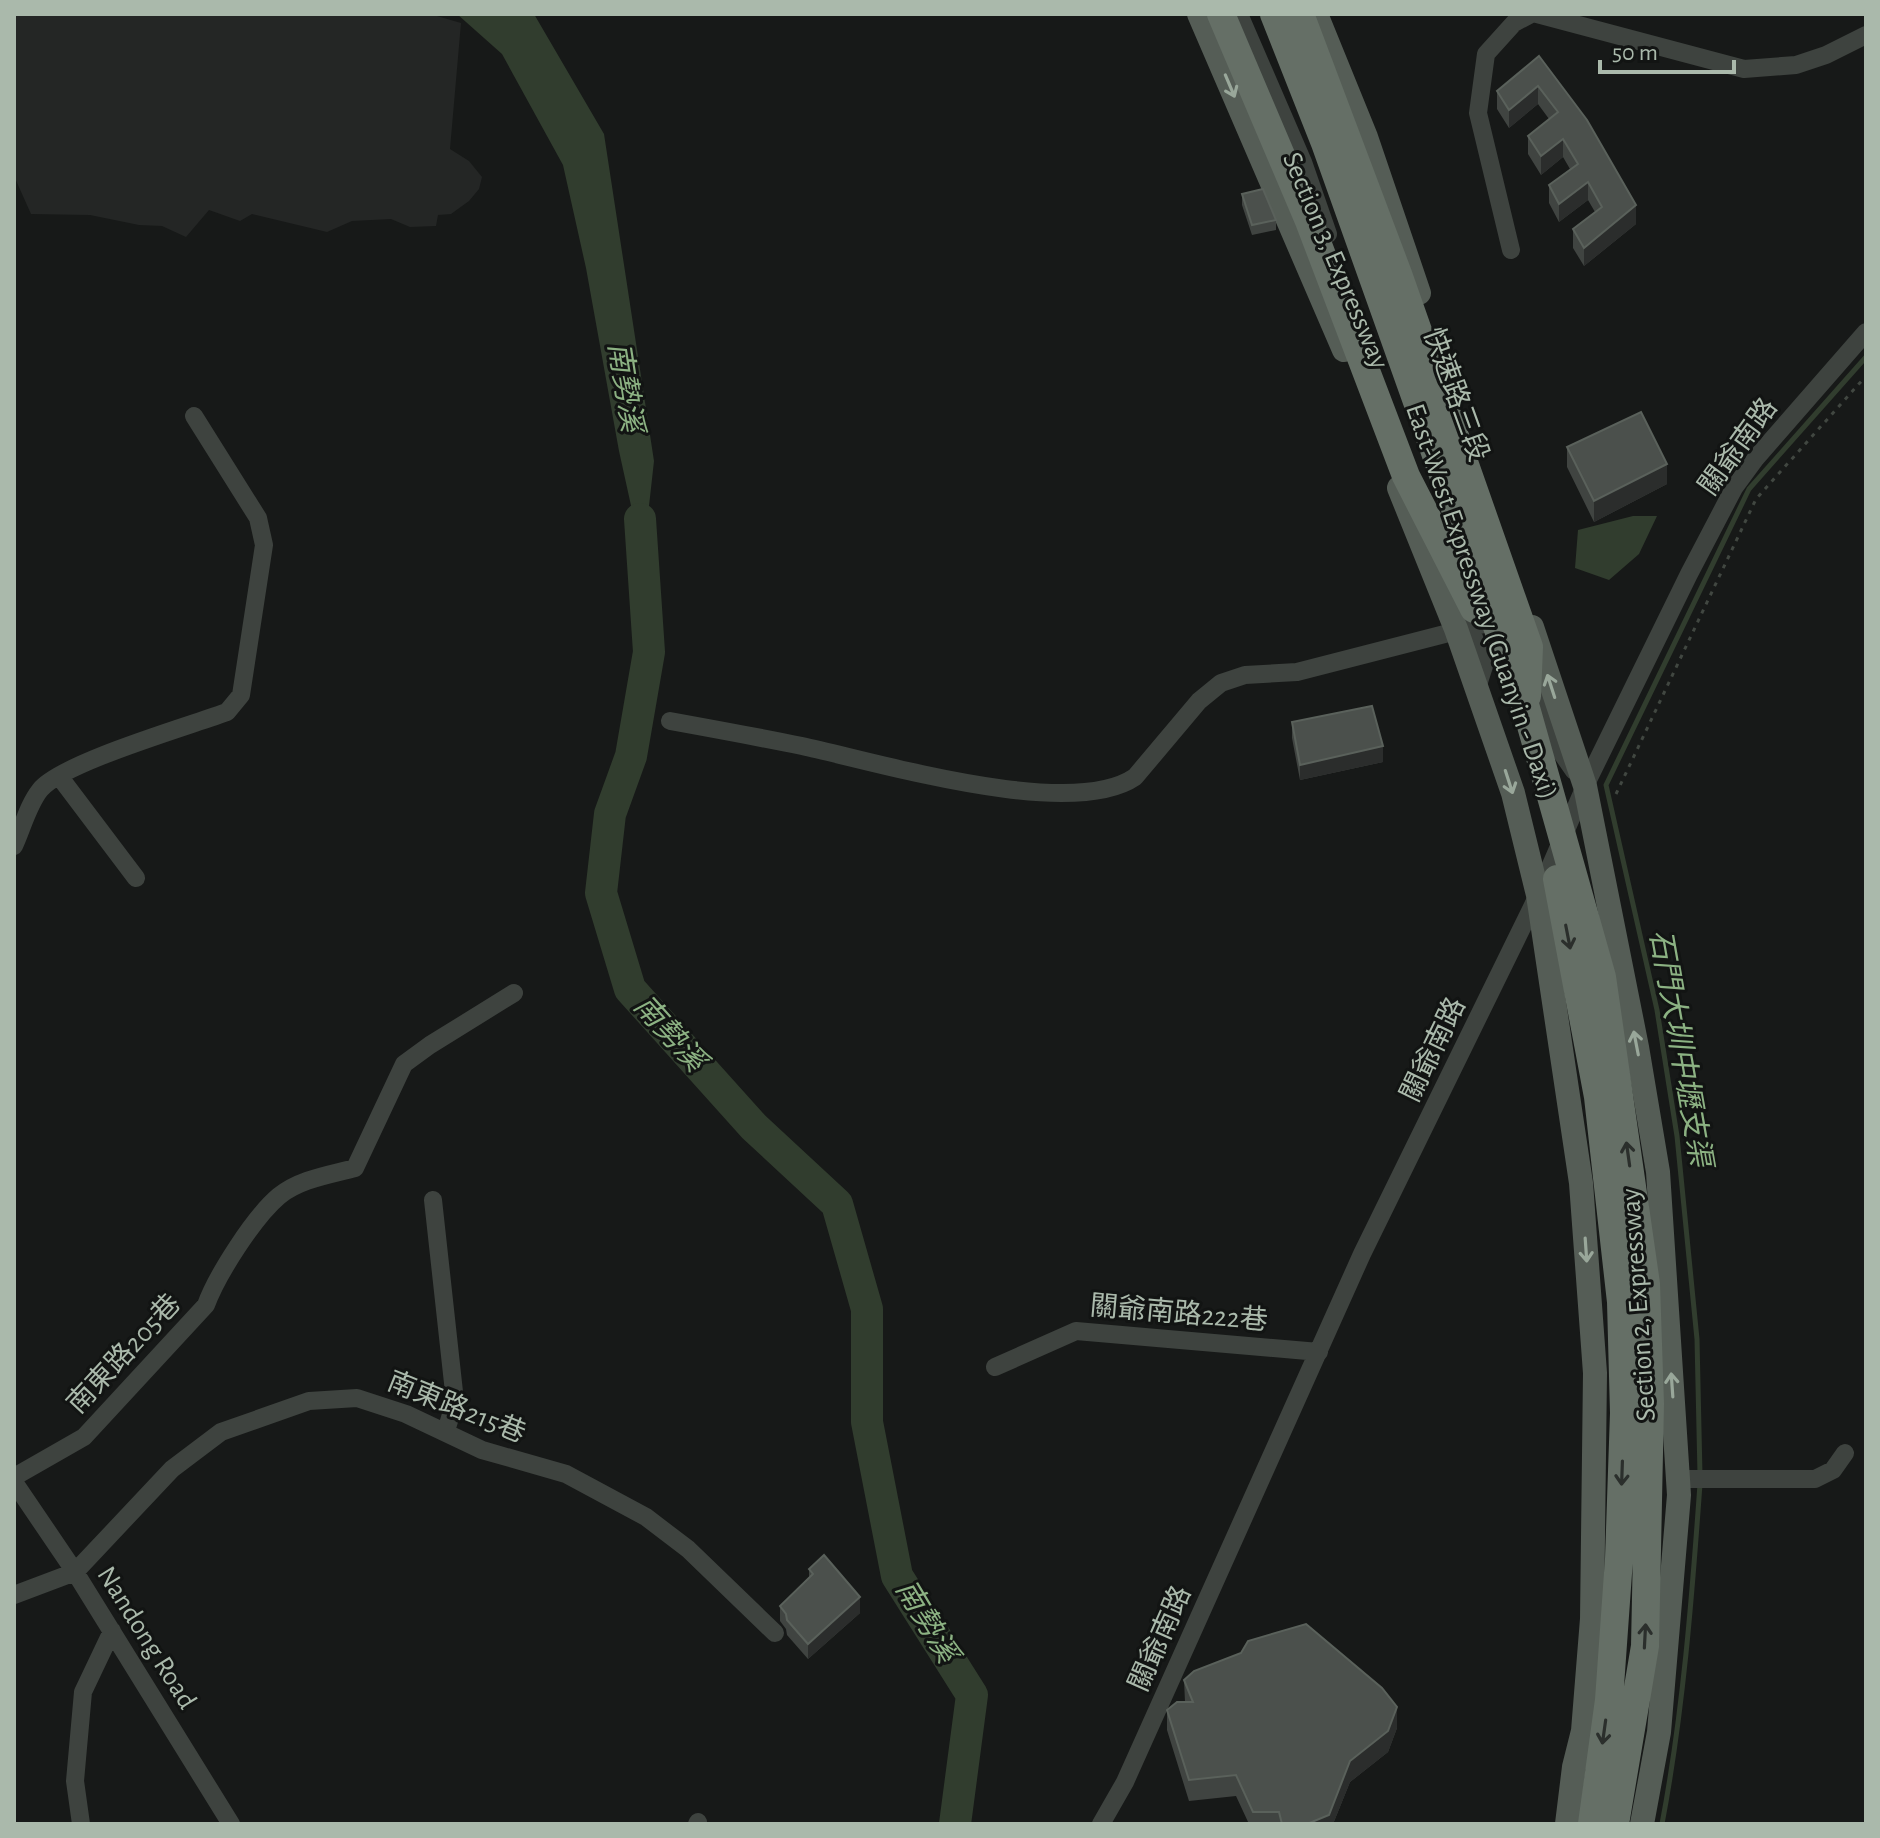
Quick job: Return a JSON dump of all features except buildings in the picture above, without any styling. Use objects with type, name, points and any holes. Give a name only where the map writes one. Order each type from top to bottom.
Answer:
[{"type":"highway","points":[[1221,14],[1309,221],[1406,476],[1488,621]]},
{"type":"highway","name":"East-West Expressway (Guanyin - Daxi)","points":[[1257,14],[1310,140],[1488,621],[1549,839],[1598,1097],[1621,1302],[1624,1413],[1619,1559],[1609,1700],[1592,1824]]},
{"type":"highway","name":"East-West Expressway (Guanyin - Daxi)","points":[[1274,14],[1325,143],[1526,708],[1602,977],[1646,1284],[1650,1404],[1645,1646],[1615,1824]]},
{"type":"highway","points":[[1300,14],[1398,274],[1529,647],[1526,708]]},
{"type":"main road","name":"Section 3, Expressway","points":[[1199,14],[1323,298],[1488,621],[1585,786]]},
{"type":"main road","name":"Section 3, Expressway","points":[[1316,14],[1366,137],[1488,621],[1477,688],[1513,793],[1538,895]]},
{"type":"main road","name":"Section 2, Expressway","points":[[1585,786],[1637,1047],[1658,1172],[1679,1479],[1659,1732],[1642,1824]]},
{"type":"main road","name":"Section 2, Expressway","points":[[1538,895],[1581,1183],[1595,1373],[1592,1619],[1583,1731],[1574,1767],[1567,1824]]},
{"type":"street","points":[[670,721],[1033,794],[1070,794],[1122,786],[1135,777],[1199,701],[1221,683],[1245,675],[1297,672],[1488,621],[1350,299],[1303,162],[1239,14]]},
{"type":"street","name":"快速路三段","points":[[1287,14],[1339,147],[1488,621]]},
{"type":"street","points":[[1511,250],[1478,113],[1486,54],[1514,23],[1531,14]]},
{"type":"street","points":[[1537,14],[1744,69],[1796,65],[1826,55],[1866,35]]},
{"type":"street","points":[[1268,176],[1366,137]]},
{"type":"street","name":"關爺南路","points":[[1101,1824],[1125,1782],[1362,1254],[1538,895],[1585,786],[1734,488],[1756,458],[1866,332]]},
{"type":"street","points":[[14,846],[40,789],[59,776],[85,763],[227,712],[241,695],[264,545],[258,518],[194,416]]},
{"type":"street","points":[[59,776],[136,878]]},
{"type":"street","name":"南東路205巷","points":[[14,1479],[84,1437],[206,1305],[211,1289],[247,1234],[278,1196],[304,1182],[355,1168],[404,1064],[514,993]]},
{"type":"street","points":[[433,1200],[455,1401],[446,1431]]},
{"type":"street","name":"關爺南路222巷","points":[[995,1367],[1076,1331],[1319,1352]]},
{"type":"street","name":"南東路215巷","points":[[75,1572],[172,1469],[221,1432],[309,1401],[357,1398],[406,1414],[482,1450],[566,1474],[646,1517],[688,1549],[775,1633]]},
{"type":"street","points":[[1679,1479],[1815,1479],[1833,1470],[1845,1453]]},
{"type":"street","name":"Nandong Road","points":[[14,1479],[231,1824]]},
{"type":"street","points":[[14,1595],[75,1572]]},
{"type":"street","points":[[81,1824],[75,1781],[83,1692],[112,1631]]},
{"type":"path","points":[[1616,794],[1756,499],[1866,376]]},
{"type":"shaded area","points":[[14,14],[430,14],[461,23],[450,149],[469,161],[482,177],[479,189],[451,214],[438,215],[436,226],[410,227],[391,219],[352,221],[327,232],[252,214],[240,221],[209,210],[186,237],[162,226],[139,225],[90,215],[31,214],[14,176]]},
{"type":"water","points":[[457,14],[534,14],[604,134],[654,461],[643,560],[563,165],[502,54]]},
{"type":"water","points":[[1633,516],[1657,516],[1639,554],[1609,580],[1575,568],[1578,530]]},
{"type":"waterway","name":"石門大圳中壢支渠","points":[[1700,1475],[1697,1339],[1677,1136],[1657,1010],[1606,785],[1749,489],[1866,357]]},
{"type":"waterway","name":"南勢溪","points":[[640,519],[649,652],[631,756],[610,814],[601,893],[630,989],[754,1127],[837,1204],[867,1309],[867,1422],[897,1576],[972,1695],[955,1824]]},
{"type":"waterway","name":"石門大圳中壢支渠","points":[[1662,1824],[1681,1697],[1700,1484]]}]
